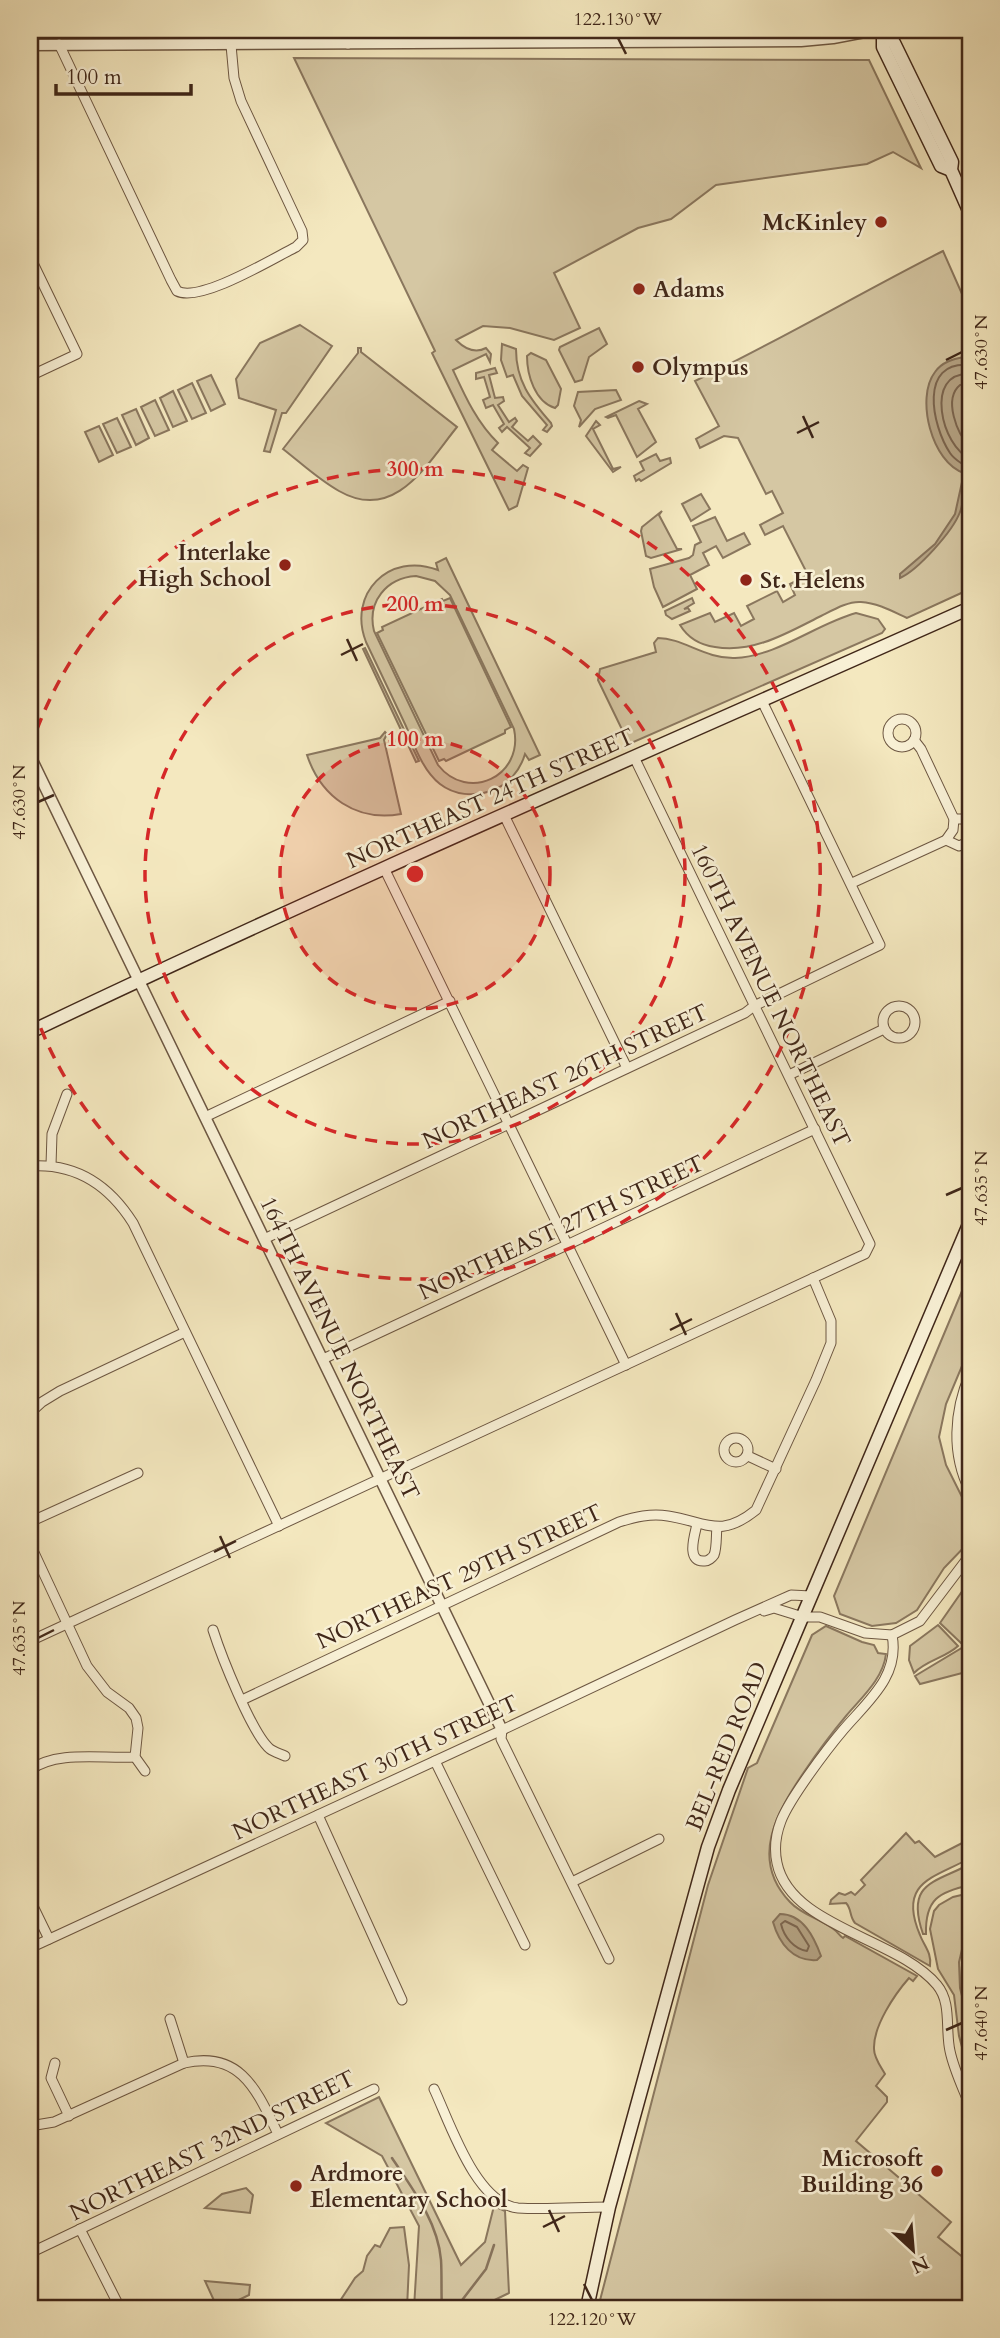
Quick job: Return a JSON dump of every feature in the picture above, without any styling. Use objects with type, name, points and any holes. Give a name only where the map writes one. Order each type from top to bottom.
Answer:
[{"type":"main road","points":[[884,30],[894,43],[952,162],[951,170],[970,213]]},
{"type":"main road","name":"NORTHEAST 24TH STREET","points":[[30,1032],[384,868],[970,608]]},
{"type":"main road","name":"BEL-RED ROAD","points":[[587,2308],[610,2207],[708,1847],[734,1778],[970,1222]]},
{"type":"street","points":[[348,30],[348,44]]},
{"type":"street","points":[[30,45],[802,41],[875,30]]},
{"type":"street","points":[[59,44],[171,279],[181,293],[208,290],[296,247],[303,240],[302,231],[237,90],[231,45]]},
{"type":"street","points":[[30,257],[77,354],[30,376]]},
{"type":"street","points":[[762,701],[852,883],[946,840],[953,830],[954,819],[921,749],[914,740]]},
{"type":"street","name":"164TH AVENUE NORTHEAST","points":[[30,757],[442,1605],[502,1730],[501,1739],[609,1959]]},
{"type":"street","name":"160TH AVENUE NORTHEAST","points":[[634,757],[870,1244],[865,1254],[813,1278]]},
{"type":"street","points":[[505,815],[627,1068]]},
{"type":"street","points":[[954,819],[963,819],[970,824]]},
{"type":"street","points":[[946,840],[959,846],[970,841]]},
{"type":"street","points":[[384,868],[626,1365]]},
{"type":"street","name":"NORTHEAST 26TH STREET","points":[[264,1239],[746,1013],[754,1006],[880,945],[852,883]]},
{"type":"street","points":[[205,1117],[450,1002]]},
{"type":"street","points":[[789,1075],[884,1029]]},
{"type":"street","points":[[51,1165],[52,1134],[67,1094]]},
{"type":"street","name":"NORTHEAST 27TH STREET","points":[[323,1359],[815,1129]]},
{"type":"street","points":[[30,1166],[51,1165],[91,1180],[121,1204],[133,1223],[279,1527]]},
{"type":"street","points":[[30,1641],[813,1278],[831,1321],[831,1343],[776,1469],[748,1456]]},
{"type":"street","points":[[30,1413],[60,1391],[185,1332]]},
{"type":"street","points":[[970,1374],[962,1394],[957,1432],[962,1472],[970,1491]]},
{"type":"street","name":"NORTHEAST 29TH STREET","points":[[242,1700],[619,1522],[651,1514],[716,1527],[741,1522],[757,1510],[776,1469]]},
{"type":"street","points":[[30,1522],[138,1473]]},
{"type":"street","points":[[697,1524],[692,1550],[695,1557],[701,1561],[714,1555],[716,1527]]},
{"type":"street","points":[[30,1544],[87,1666],[107,1692],[129,1708],[136,1718],[138,1728],[135,1757],[145,1771]]},
{"type":"street","points":[[970,1555],[920,1621],[892,1635],[894,1647],[886,1680],[838,1737],[798,1793],[783,1817],[776,1839],[776,1863],[791,1894],[802,1904],[904,1959],[930,1977],[943,1993],[947,2006],[951,2055],[970,2106]]},
{"type":"street","name":"NORTHEAST 30TH STREET","points":[[30,1948],[735,1619],[791,1595],[811,1596]]},
{"type":"street","name":"NORTHEAST 30TH STREET","points":[[735,1619],[774,1608],[803,1617],[820,1617],[865,1633],[892,1635]]},
{"type":"street","points":[[213,1630],[223,1662],[259,1735],[270,1749],[285,1756]]},
{"type":"street","points":[[30,1770],[49,1760],[64,1758],[135,1757]]},
{"type":"street","points":[[435,1761],[525,1945]]},
{"type":"street","points":[[318,1815],[402,2000]]},
{"type":"street","points":[[572,1882],[659,1839]]},
{"type":"street","points":[[30,1900],[49,1939]]},
{"type":"street","points":[[170,2019],[184,2063]]},
{"type":"street","points":[[30,2126],[54,2122],[184,2063],[200,2059],[219,2061],[236,2069],[251,2083],[278,2134]]},
{"type":"street","points":[[55,2063],[51,2078],[69,2116]]},
{"type":"street","name":"NORTHEAST 32ND STREET","points":[[30,2253],[374,2089]]},
{"type":"street","points":[[434,2089],[472,2171],[492,2197],[516,2208],[610,2207]]},
{"type":"street","points":[[80,2229],[120,2308]]},
{"type":"shaded area","points":[[294,58],[869,60],[921,168],[893,152],[867,164],[716,185],[671,219],[638,228],[554,273],[580,328],[554,340],[510,328],[483,326],[456,340],[470,349],[486,348],[491,354],[490,362],[486,354],[453,370],[478,418],[498,443],[492,450],[517,471],[523,465],[528,468],[517,506],[509,510]]},
{"type":"shaded area","points":[[943,251],[970,312],[970,589],[907,618],[879,606],[856,602],[841,606],[783,635],[757,644],[729,648],[699,643],[680,625],[710,613],[715,622],[734,613],[741,626],[754,619],[747,606],[777,591],[783,602],[795,595],[790,584],[808,575],[783,526],[765,535],[760,525],[783,513],[772,491],[766,494],[738,438],[724,436],[700,448],[696,439],[719,426],[695,381]]},
{"type":"shaded area","points":[[300,325],[332,346],[286,413],[282,413],[270,452],[264,451],[276,410],[239,398],[236,379],[260,343]]},
{"type":"shaded area","points":[[599,328],[607,344],[589,357],[582,380],[575,382],[559,350],[560,347]]},
{"type":"shaded area","points":[[502,344],[516,349],[519,371],[526,389],[551,423],[552,426],[547,432],[543,430],[547,425],[522,396],[513,375],[507,377],[501,360]]},
{"type":"shaded area","points":[[358,348],[457,427],[408,485],[393,495],[377,500],[359,499],[339,491],[283,449],[358,353]]},
{"type":"shaded area","points":[[531,353],[546,360],[561,389],[555,408],[537,394],[527,363],[527,356]]},
{"type":"shaded area","points":[[495,368],[497,373],[489,375],[495,398],[503,397],[504,401],[498,405],[509,422],[515,418],[517,421],[512,427],[528,441],[533,436],[541,444],[530,456],[525,453],[530,448],[507,427],[502,432],[499,428],[504,424],[493,405],[486,408],[483,400],[490,397],[484,377],[476,379],[476,373]]},
{"type":"shaded area","points":[[211,375],[225,404],[211,411],[197,381]]},
{"type":"shaded area","points":[[192,383],[206,413],[192,419],[178,390]]},
{"type":"shaded area","points":[[616,390],[621,400],[595,409],[579,427],[581,420],[574,406],[578,392]]},
{"type":"shaded area","points":[[173,391],[187,421],[173,427],[160,398]]},
{"type":"shaded area","points":[[155,400],[169,430],[155,436],[141,407]]},
{"type":"shaded area","points":[[639,401],[647,404],[638,409],[656,442],[637,457],[616,415],[606,417]]},
{"type":"shaded area","points":[[136,409],[149,438],[136,445],[122,415]]},
{"type":"shaded area","points":[[117,418],[131,447],[117,453],[103,424]]},
{"type":"shaded area","points":[[596,421],[600,425],[593,429],[613,469],[621,467],[613,472],[586,436]]},
{"type":"shaded area","points":[[99,426],[113,455],[99,462],[85,432]]},
{"type":"shaded area","points":[[656,454],[660,461],[670,458],[671,463],[641,481],[636,481],[634,476],[644,470],[640,462]]},
{"type":"shaded area","points":[[701,494],[710,509],[691,521],[682,504]]},
{"type":"shaded area","points":[[662,511],[659,515],[677,549],[682,549],[651,558],[646,556],[641,531],[642,527]]},
{"type":"shaded area","points":[[715,517],[727,541],[744,533],[750,544],[723,558],[716,546],[703,553],[709,565],[690,575],[697,589],[663,607],[650,569],[693,555],[695,545],[701,542],[693,526]]},
{"type":"shaded area","points":[[446,558],[540,755],[529,760],[525,754],[517,772],[508,781],[485,793],[464,794],[451,791],[428,772],[366,642],[362,624],[362,608],[376,581],[403,566],[438,570],[436,563]],"holes":[[[416,576],[435,581],[450,595],[514,729],[515,746],[511,760],[491,779],[478,783],[464,782],[450,776],[438,765],[374,631],[373,610],[381,593],[388,587],[396,581]]]},
{"type":"shaded area","points":[[450,598],[511,727],[505,730],[505,733],[446,761],[439,761],[377,633],[383,630],[382,627],[442,599],[443,601]]},
{"type":"shaded area","points":[[692,598],[694,603],[684,609],[688,608],[690,611],[672,619],[666,615],[665,611]]},
{"type":"shaded area","points":[[856,613],[878,619],[885,629],[882,633],[629,744],[598,680],[600,669],[656,652],[654,643],[658,638],[724,657],[751,656],[782,646],[826,624]]},
{"type":"shaded area","points":[[365,648],[419,761],[416,762],[363,649]]},
{"type":"shaded area","points":[[385,732],[387,734],[384,740],[401,814],[369,814],[355,810],[342,803],[321,783],[307,755],[380,738]]},
{"type":"shaded area","points":[[970,1272],[970,1347],[946,1404],[939,1437],[946,1465],[970,1513],[970,1541],[944,1568],[917,1610],[896,1623],[872,1626],[840,1614],[834,1596]]},
{"type":"shaded area","points":[[970,1580],[970,1638],[961,1643],[940,1623]]},
{"type":"shaded area","points":[[938,1625],[958,1646],[914,1673],[909,1660],[910,1646]]},
{"type":"shaded area","points":[[826,1626],[874,1645],[878,1653],[886,1654],[884,1663],[871,1687],[824,1744],[785,1803],[772,1836],[769,1853],[771,1869],[778,1886],[795,1907],[831,1927],[843,1938],[845,1936],[917,1976],[913,1981],[909,1978],[897,1993],[877,2030],[874,2052],[885,2074],[876,2086],[887,2097],[887,2102],[856,2141],[951,2222],[938,2237],[970,2263],[970,2308],[598,2308],[708,1885],[748,1768],[757,1763],[812,1635]]},
{"type":"shaded area","points":[[970,1643],[970,1671],[920,1684],[915,1676]]},
{"type":"shaded area","points":[[906,1833],[915,1843],[919,1841],[935,1857],[970,1839],[970,1858],[933,1877],[916,1892],[913,1903],[914,1917],[929,1953],[930,1966],[855,1923],[846,1903],[830,1904],[839,1893],[845,1895],[851,1892],[855,1895],[865,1885],[861,1880]]},
{"type":"shaded area","points":[[970,1864],[970,1885],[942,1894],[936,1899],[928,1913],[926,1934],[923,1934],[918,1917],[921,1894],[935,1881]]},
{"type":"shaded area","points":[[970,1893],[970,1924],[959,1962],[960,1988],[970,2028],[968,2069],[959,2036],[954,1995],[938,1969],[930,1929],[934,1911],[939,1905],[953,1897]]},
{"type":"shaded area","points":[[970,1933],[970,2021],[963,1999],[961,1977]]},
{"type":"shaded area","points":[[379,2097],[461,2265],[485,2242],[494,2206],[505,2211],[509,2293],[478,2308],[414,2308],[419,2226],[382,2156],[326,2123]]},
{"type":"shaded area","points":[[246,2188],[253,2195],[250,2213],[205,2208],[222,2194]]},
{"type":"shaded area","points":[[404,2227],[409,2265],[407,2308],[345,2308],[338,2304],[355,2278],[363,2271],[367,2256],[375,2245],[380,2247],[390,2228]]},
{"type":"shaded area","points":[[205,2281],[250,2285],[249,2295],[222,2308],[217,2307]]},
{"type":"water","points":[[964,357],[970,359],[970,475],[962,507],[950,529],[934,549],[900,578],[900,574],[935,544],[955,514],[964,473],[943,457],[935,444],[927,413],[927,397],[929,383],[935,372],[948,362]]},
{"type":"water","points":[[780,1914],[795,1918],[806,1928],[821,1956],[817,1960],[801,1958],[783,1944],[773,1922]]},
{"type":"waterway","points":[[392,2158],[423,2206],[435,2232],[441,2260],[442,2308]]},
{"type":"waterway","points":[[456,2308],[486,2269],[494,2245]]},
{"type":"place","name":"McKinley","points":[[881,222]]},
{"type":"place","name":"Adams","points":[[639,289]]},
{"type":"place","name":"Olympus","points":[[638,367]]},
{"type":"place","name":"Interlake High School","points":[[285,565]]},
{"type":"place","name":"St. Helens","points":[[746,580]]},
{"type":"place","name":"Microsoft Building 36","points":[[937,2171]]},
{"type":"place","name":"Ardmore Elementary School","points":[[296,2186]]}]
